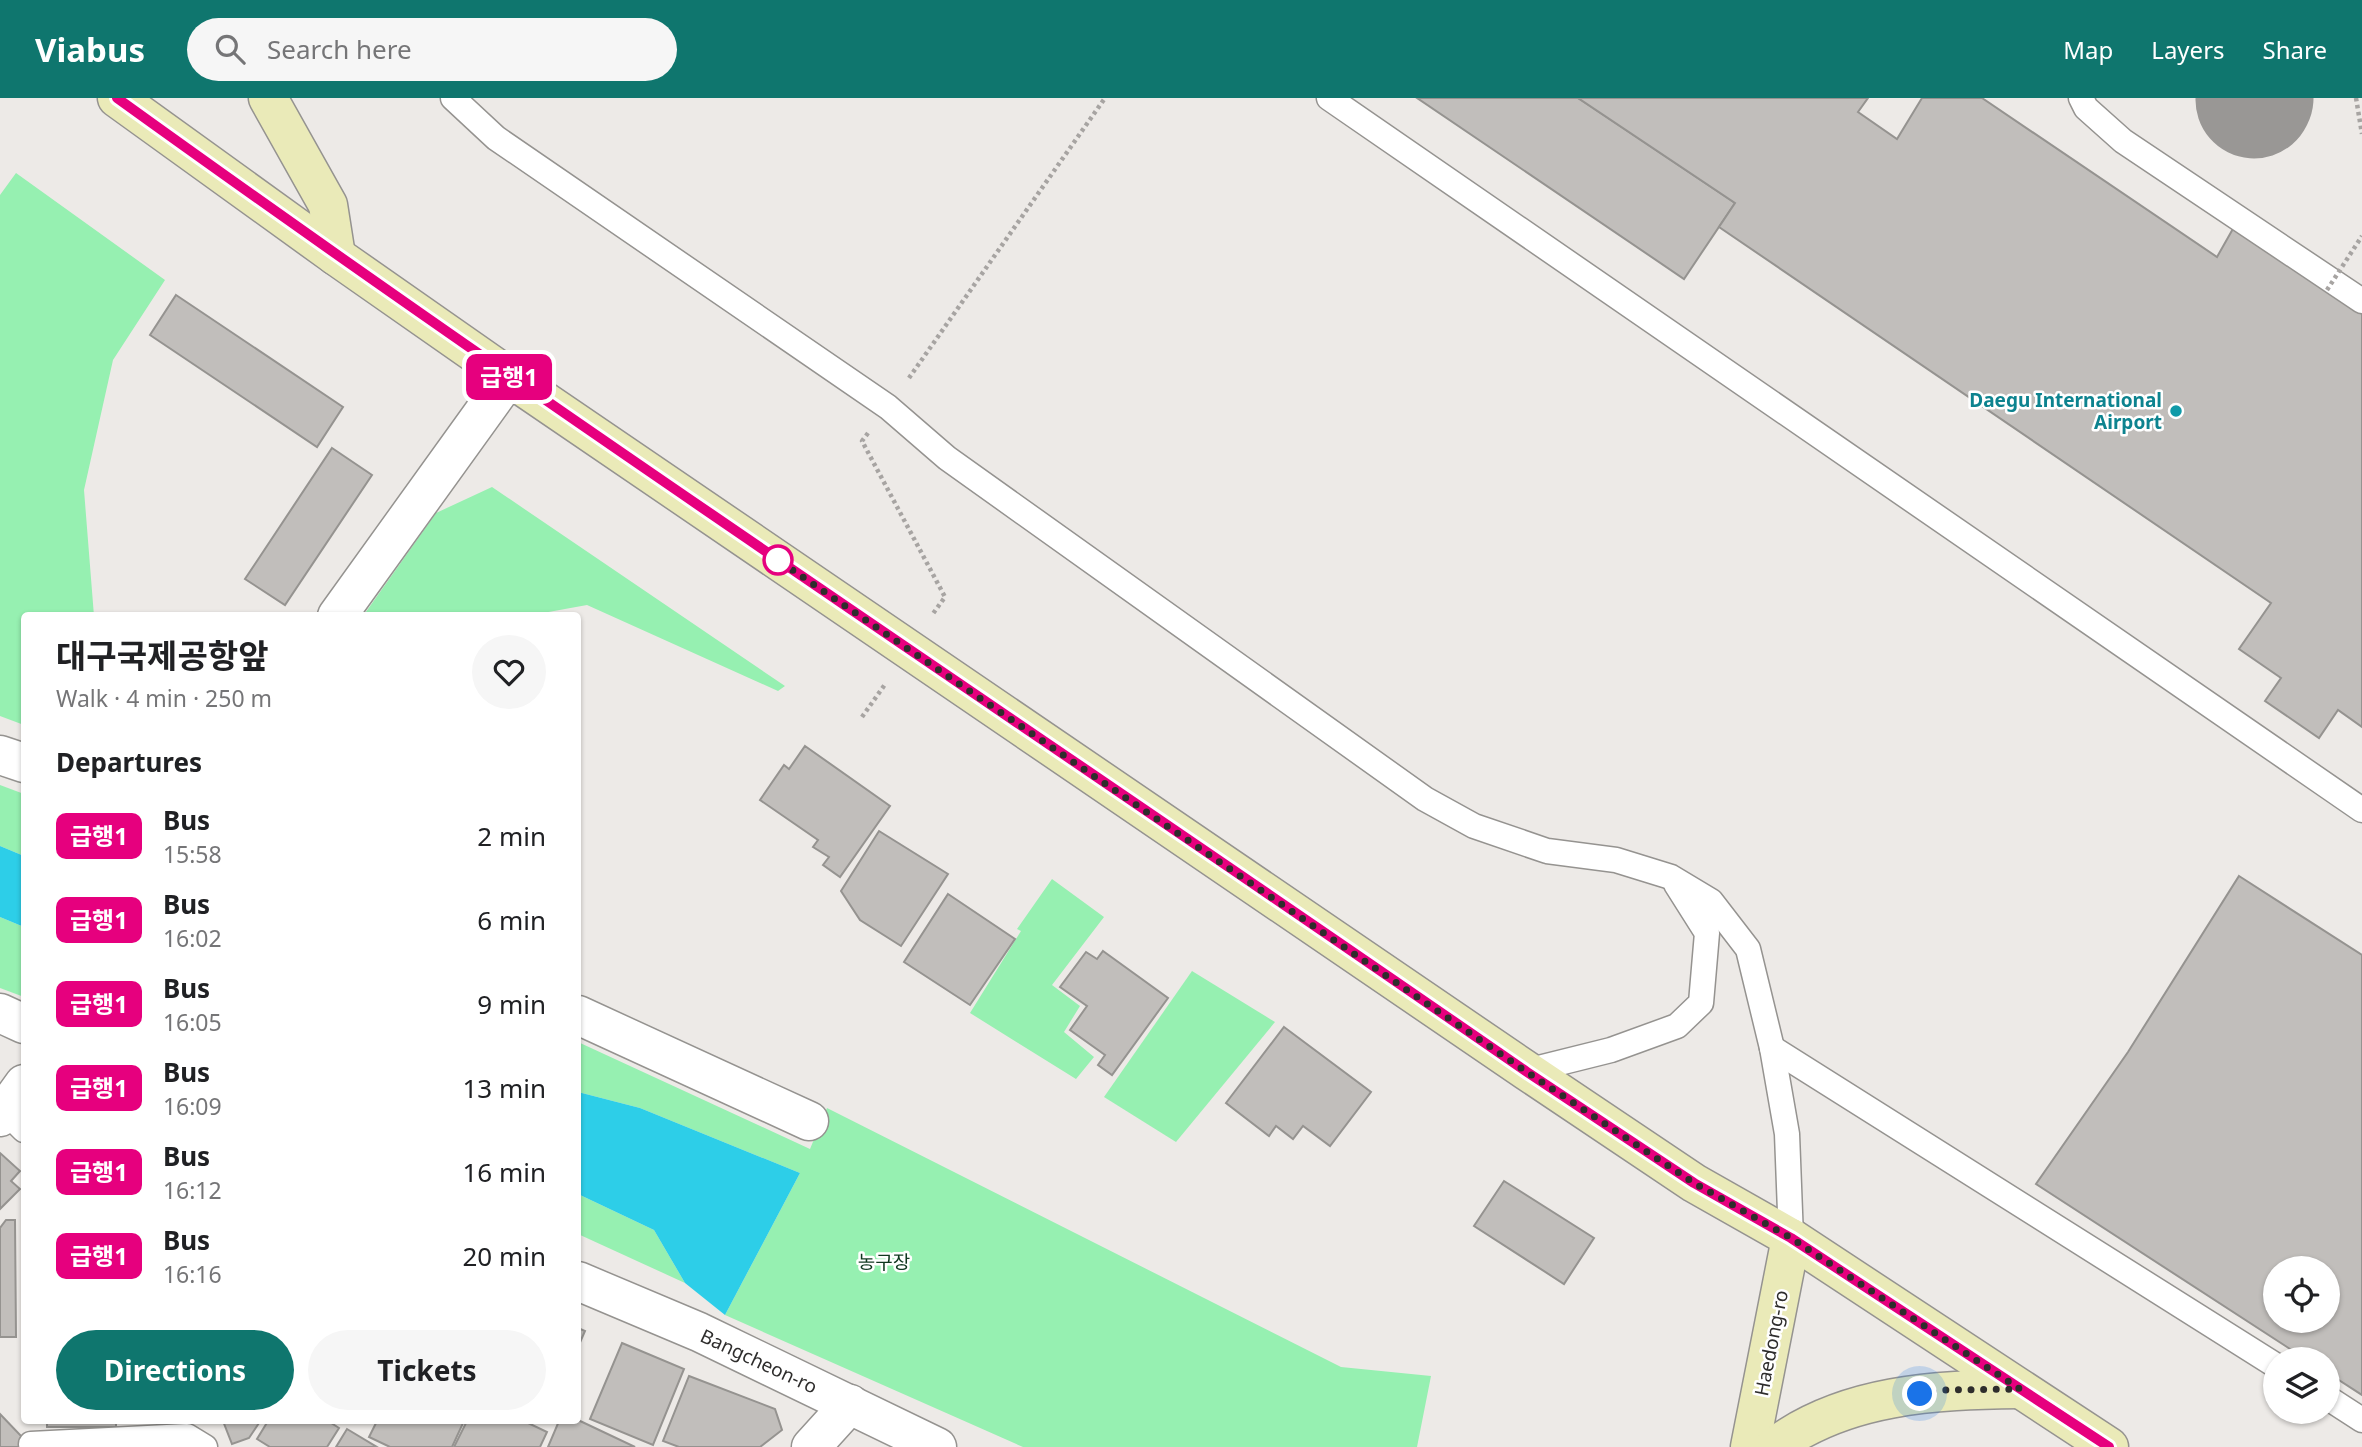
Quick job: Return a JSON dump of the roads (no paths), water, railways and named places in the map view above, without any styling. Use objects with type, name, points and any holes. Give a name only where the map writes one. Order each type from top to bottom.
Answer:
[{"type":"main road","points":[[117,98],[509,377],[1527,1072],[1694,1183],[1791,1238],[2109,1447]]},
{"type":"main road","points":[[268,98],[328,205],[336,256]]},
{"type":"main road","name":"Haedong-ro","points":[[1750,1447],[1791,1238]]},
{"type":"main road","points":[[1774,1447],[1796,1431],[1873,1402],[1943,1390],[2020,1389]]},
{"type":"street","points":[[340,612],[509,377]]},
{"type":"street","points":[[0,755],[21,762]]},
{"type":"street","points":[[0,1013],[21,1023]]},
{"type":"street","points":[[581,1016],[809,1121]]},
{"type":"street","name":"Bangcheon-ro","points":[[581,1282],[699,1332],[937,1447]]},
{"type":"street","points":[[811,1447],[850,1404]]},
{"type":"lane","points":[[453,98],[496,138],[888,407],[947,458],[1425,799],[1474,826],[1547,851],[1616,860],[1671,877],[1711,901],[1748,949],[1772,1048],[1787,1134],[1791,1238]]},
{"type":"lane","points":[[1329,98],[2362,810]]},
{"type":"lane","points":[[2081,98],[2086,108],[2123,141],[2362,301]]},
{"type":"lane","points":[[1527,1072],[1611,1050],[1677,1026],[1701,1003],[1707,933],[1671,877]]},
{"type":"lane","points":[[1772,1048],[2263,1357]]},
{"type":"lane","points":[[2340,1406],[2362,1420]]},
{"type":"lane","points":[[31,1437],[187,1436],[205,1447]]},
{"type":"water","points":[[0,846],[21,855],[21,926],[0,917]]},
{"type":"water","points":[[581,1093],[640,1108],[800,1173],[725,1315],[685,1283],[654,1230],[581,1195]]},
{"type":"place","name":"Daegu International Airport","points":[[2176,411]]},
{"type":"park label","name":"농구장","points":[[884,1262]]}]
